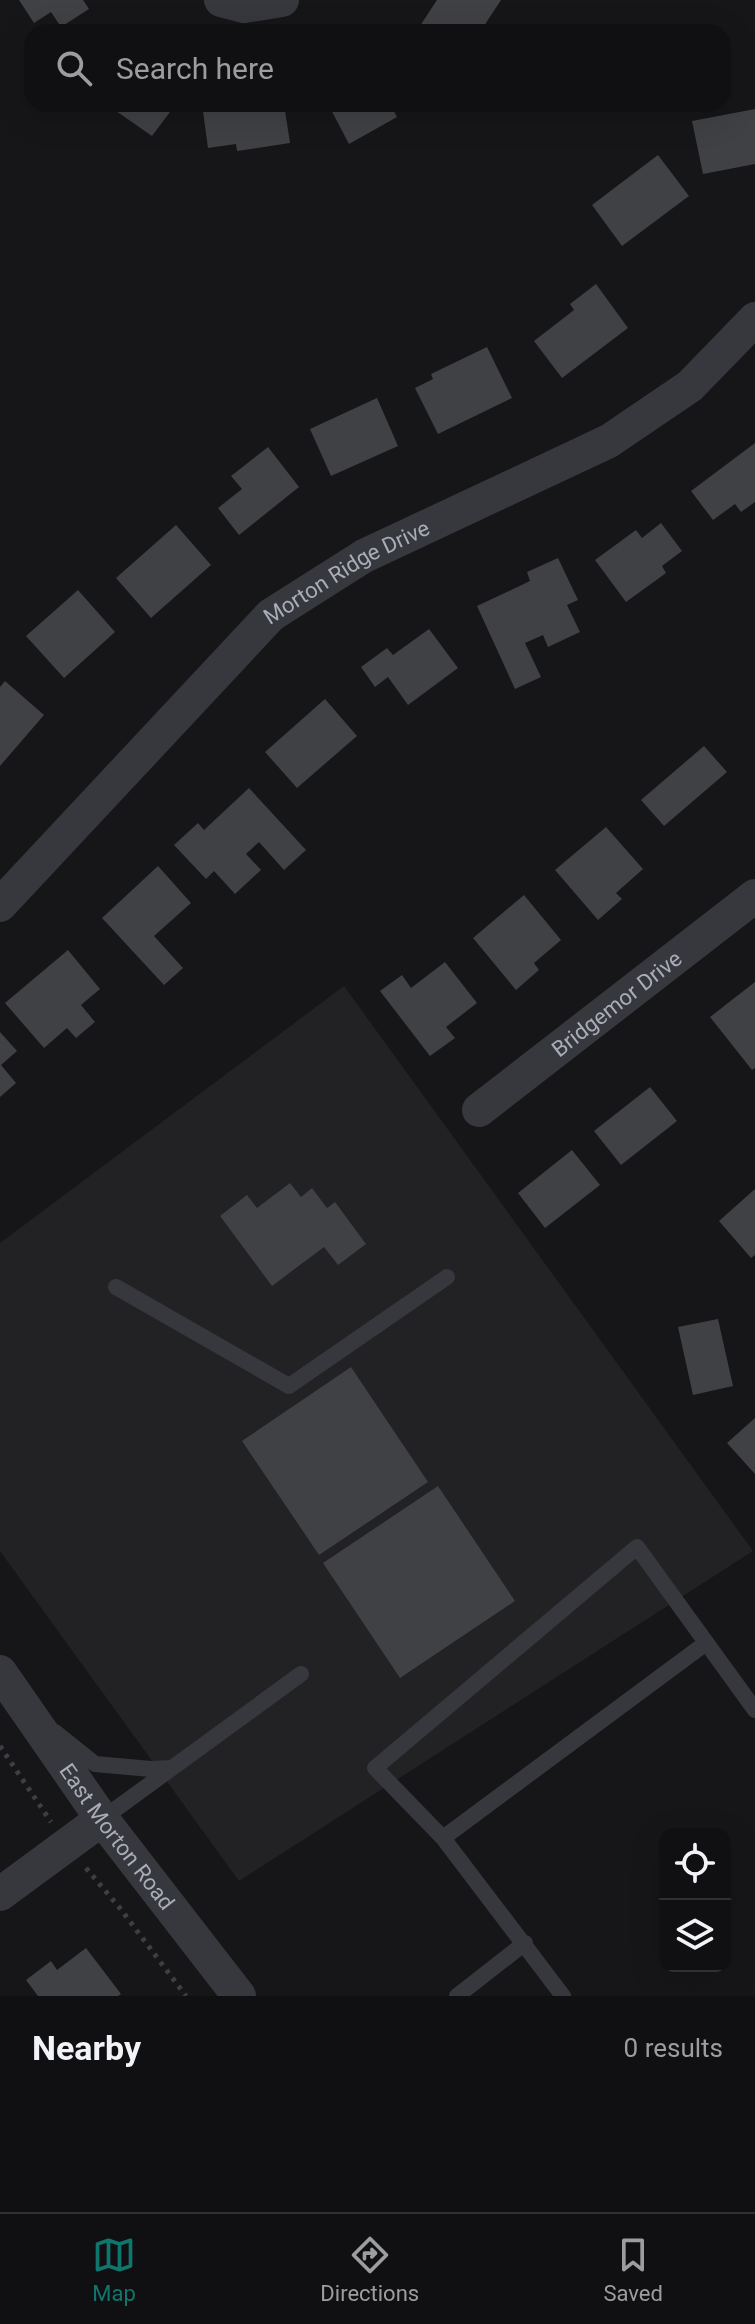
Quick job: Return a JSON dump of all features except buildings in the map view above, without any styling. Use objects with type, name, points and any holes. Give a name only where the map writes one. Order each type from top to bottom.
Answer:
[{"type":"street","points":[[221,0],[244,6],[282,0]]},
{"type":"street","name":"Morton Ridge Drive","points":[[0,905],[271,615],[364,556],[609,441],[690,386],[755,319]]},
{"type":"street","name":"Bridgemor Drive","points":[[479,1110],[755,896]]},
{"type":"street","name":"East Morton Road","points":[[0,1672],[102,1819],[239,1996]]},
{"type":"street","points":[[0,1894],[102,1819]]},
{"type":"lane","points":[[116,1287],[289,1386],[447,1277]]},
{"type":"lane","points":[[563,1996],[443,1838],[375,1768],[637,1547],[755,1710]]},
{"type":"lane","points":[[443,1838],[706,1643]]},
{"type":"lane","points":[[102,1819],[301,1674]]},
{"type":"lane","points":[[25,1709],[95,1764],[172,1768]]},
{"type":"lane","points":[[457,1996],[525,1943]]},
{"type":"path","points":[[0,1746],[66,1846],[119,1907],[186,1996]]},
{"type":"shaded area","points":[[344,986],[753,1551],[239,1881],[0,1551],[0,1243]]}]
